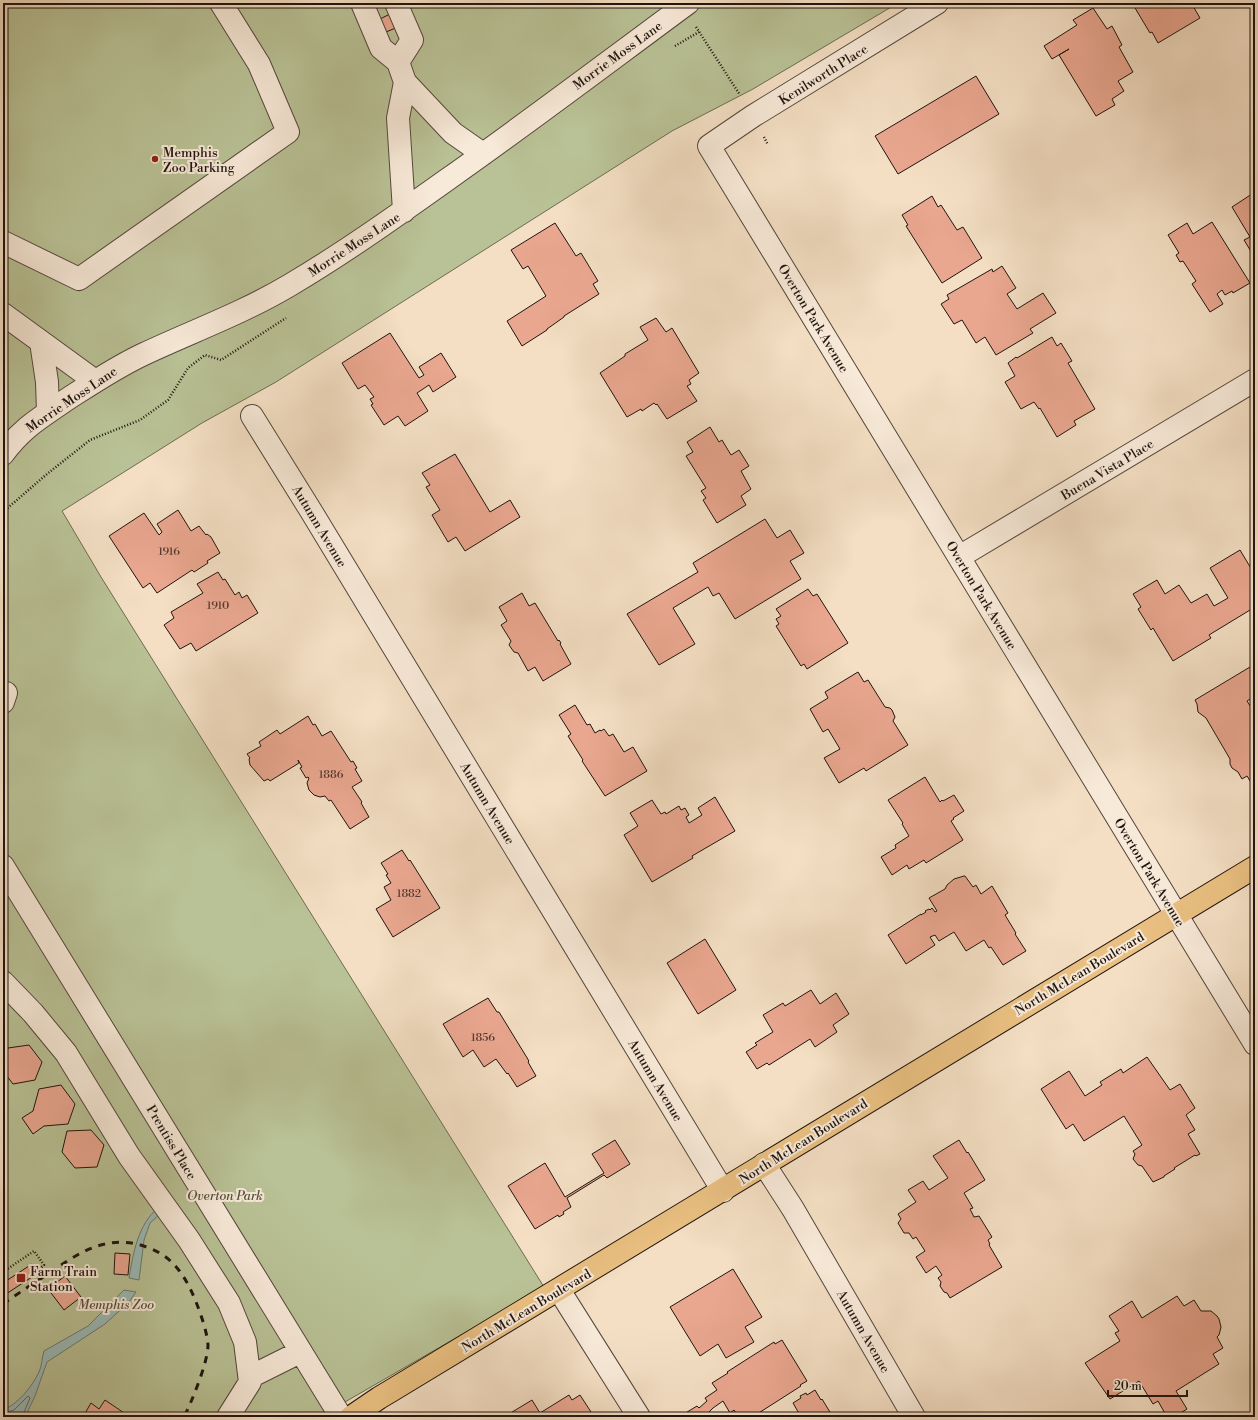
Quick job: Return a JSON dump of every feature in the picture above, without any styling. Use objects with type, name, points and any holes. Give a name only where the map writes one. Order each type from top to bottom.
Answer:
[{"type":"main road","name":"North McLean Boulevard","points":[[351,1417],[379,1398],[723,1191],[764,1164],[1255,867]]},
{"type":"street","points":[[3,242],[79,279],[288,132],[259,64],[220,3]]},
{"type":"street","points":[[362,3],[381,48],[453,133],[483,154]]},
{"type":"street","points":[[396,3],[412,40],[401,72],[398,118],[404,211]]},
{"type":"street","name":"Kenilworth Place","points":[[709,146],[753,116],[937,3]]},
{"type":"street","name":"Morrie Moss Lane","points":[[3,454],[13,440],[29,424],[95,381],[145,354],[241,312],[289,286],[330,261],[690,12]]},
{"type":"street","name":"Overton Park Avenue","points":[[709,146],[1255,1044]]},
{"type":"street","points":[[3,314],[95,381]]},
{"type":"street","points":[[41,342],[47,382],[48,412]]},
{"type":"street","name":"Buena Vista Place","points":[[959,558],[1255,380]]},
{"type":"street","name":"Autumn Avenue","points":[[252,416],[311,510],[723,1191]]},
{"type":"street","points":[[3,693],[6,693],[3,702]]},
{"type":"street","name":"Prentiss Place","points":[[3,866],[341,1417]]},
{"type":"street","points":[[3,982],[33,1013],[66,1053],[129,1156],[189,1240],[229,1303],[245,1342],[250,1382],[228,1417]]},
{"type":"street","name":"Autumn Avenue","points":[[764,1164],[793,1209],[914,1417]]},
{"type":"street","points":[[559,1290],[639,1417]]},
{"type":"street","points":[[250,1377],[300,1352]]},
{"type":"path","points":[[690,12],[753,116]]},
{"type":"path","points":[[3,1272],[34,1251],[44,1265],[36,1270]]},
{"type":"green space","name":"Overton Park","points":[[3,3],[898,3],[753,89],[672,131],[276,382],[202,423],[62,511],[101,577],[544,1287],[319,1417],[3,1417]]},
{"type":"water","points":[[158,1208],[160,1214],[150,1223],[144,1240],[139,1280],[129,1278],[132,1259],[141,1231],[151,1215]]},
{"type":"water","points":[[124,1290],[136,1292],[129,1302],[105,1324],[47,1362],[35,1396],[25,1417],[3,1417],[3,1410],[14,1404],[33,1383],[40,1370],[44,1351],[88,1326]]},
{"type":"building","points":[[1132,3],[1193,3],[1193,6],[1200,18],[1158,43],[1152,32],[1150,33]]},
{"type":"building","points":[[1093,8],[1107,29],[1112,26],[1122,45],[1119,47],[1133,72],[1118,81],[1124,91],[1112,99],[1115,105],[1096,116],[1059,55],[1069,49],[1052,59],[1044,46],[1077,25],[1073,20]]},
{"type":"building","points":[[392,13],[398,27],[386,32],[380,19]]},
{"type":"building","points":[[976,76],[999,114],[898,174],[875,136]]},
{"type":"building","points":[[1255,192],[1255,258],[1244,240],[1250,237],[1232,207]]},
{"type":"building","points":[[932,196],[938,207],[941,205],[957,230],[963,227],[982,258],[942,283],[906,226],[908,225],[902,215]]},
{"type":"building","points":[[1212,222],[1250,283],[1233,293],[1232,291],[1225,295],[1222,290],[1217,294],[1223,304],[1210,312],[1192,284],[1196,281],[1183,261],[1180,262],[1176,255],[1179,253],[1168,235],[1187,223],[1193,234]]},
{"type":"building","points":[[555,223],[576,256],[581,253],[598,281],[593,284],[599,294],[564,316],[547,330],[522,346],[507,321],[546,296],[528,266],[523,269],[511,250]]},
{"type":"building","points":[[1002,266],[1016,288],[1007,294],[1017,309],[1043,293],[1056,313],[1030,329],[1033,333],[996,355],[985,337],[976,343],[962,320],[954,324],[941,304],[949,299],[947,295],[992,269],[993,272]]},
{"type":"building","points":[[656,318],[666,332],[672,328],[699,373],[689,380],[691,384],[687,386],[697,401],[667,419],[657,404],[656,405],[654,403],[642,411],[641,409],[627,417],[600,373],[625,356],[625,354],[648,340],[640,327]]},
{"type":"building","points":[[390,333],[419,378],[424,375],[419,367],[441,353],[456,377],[433,392],[429,385],[417,393],[428,411],[405,426],[398,416],[384,425],[371,405],[373,404],[370,399],[374,397],[365,385],[358,389],[342,363]]},
{"type":"building","points":[[1052,337],[1057,346],[1061,343],[1072,361],[1068,363],[1095,409],[1074,421],[1076,425],[1057,437],[1040,408],[1039,409],[1034,402],[1021,409],[1005,382],[1015,376],[1008,363]]},
{"type":"building","points":[[710,427],[719,442],[722,440],[731,455],[739,450],[749,466],[741,471],[751,489],[741,496],[746,505],[717,523],[703,500],[706,498],[701,491],[706,488],[686,456],[693,452],[687,442]]},
{"type":"building","points":[[455,454],[490,512],[510,500],[520,517],[465,551],[456,537],[448,542],[432,515],[440,510],[426,487],[430,485],[422,473]]},
{"type":"building","points":[[178,510],[191,531],[199,526],[206,535],[207,534],[211,537],[220,553],[207,561],[208,563],[194,572],[192,570],[157,593],[150,583],[143,588],[109,536],[144,513],[159,535],[162,532],[157,524]]},
{"type":"building","points":[[765,519],[777,538],[790,530],[804,553],[790,561],[801,579],[735,619],[719,593],[713,596],[708,587],[673,608],[695,644],[659,665],[627,614],[698,572],[693,563]]},
{"type":"building","points":[[1240,550],[1255,575],[1255,607],[1209,635],[1211,638],[1173,661],[1153,628],[1151,630],[1138,609],[1141,607],[1133,594],[1157,580],[1165,594],[1179,585],[1191,603],[1207,594],[1214,606],[1228,598],[1210,568]]},
{"type":"building","points":[[218,572],[223,580],[225,579],[235,595],[239,592],[242,598],[247,595],[258,613],[196,651],[191,643],[180,649],[164,625],[174,618],[171,612],[203,593],[197,584]]},
{"type":"building","points":[[808,589],[813,596],[817,594],[848,643],[807,669],[804,664],[801,666],[776,626],[779,624],[776,619],[781,616],[776,609]]},
{"type":"building","points":[[522,593],[529,606],[535,603],[558,641],[559,640],[561,643],[560,644],[571,664],[543,681],[535,667],[528,671],[518,653],[514,652],[509,645],[511,641],[501,625],[507,621],[499,607]]},
{"type":"building","points":[[1255,664],[1255,696],[1247,701],[1254,712],[1255,711],[1255,789],[1247,776],[1242,779],[1238,772],[1232,768],[1230,759],[1206,718],[1198,712],[1195,700]]},
{"type":"building","points":[[858,672],[864,682],[868,680],[885,707],[892,710],[895,717],[893,721],[908,745],[866,771],[864,768],[839,783],[824,758],[840,749],[828,729],[823,732],[810,709],[828,698],[825,692]]},
{"type":"building","points":[[575,705],[587,725],[590,724],[595,733],[604,729],[609,736],[613,734],[624,752],[633,747],[647,771],[605,796],[582,761],[583,760],[568,736],[571,734],[559,715]]},
{"type":"building","points":[[308,716],[322,736],[331,731],[351,762],[353,761],[357,768],[355,769],[362,781],[352,787],[362,802],[361,803],[369,817],[350,829],[331,800],[329,801],[325,796],[320,797],[314,795],[309,790],[307,783],[309,778],[306,778],[300,768],[302,767],[298,760],[299,763],[270,781],[268,779],[264,781],[250,765],[250,758],[247,754],[261,746],[259,742],[277,730],[280,734]]},
{"type":"building","points":[[925,777],[940,802],[954,795],[964,811],[951,821],[963,840],[926,863],[924,860],[909,869],[907,865],[892,875],[881,857],[896,848],[895,845],[909,836],[902,824],[903,823],[888,800]]},
{"type":"building","points":[[715,797],[735,831],[692,856],[693,858],[652,882],[624,835],[638,826],[630,813],[652,800],[661,814],[665,812],[666,814],[679,806],[681,810],[685,808],[689,815],[686,817],[689,823],[702,815],[698,808]]},
{"type":"building","points":[[402,850],[409,861],[410,860],[440,908],[393,937],[376,909],[391,900],[384,887],[391,883],[386,875],[388,874],[381,863]]},
{"type":"building","points":[[965,876],[973,887],[976,885],[981,894],[992,886],[1008,913],[1005,915],[1026,951],[1003,965],[991,947],[989,948],[984,940],[966,951],[954,932],[939,941],[935,935],[930,937],[935,945],[906,964],[888,935],[929,909],[930,910],[932,908],[935,912],[937,911],[929,898],[945,889],[954,879]]},
{"type":"building","points":[[705,939],[736,990],[698,1014],[667,963]]},
{"type":"building","points":[[811,990],[820,1004],[836,993],[849,1014],[833,1025],[837,1032],[815,1047],[810,1039],[769,1065],[767,1063],[757,1069],[746,1052],[757,1045],[755,1043],[773,1032],[763,1015],[783,1003],[785,1006]]},
{"type":"building","points":[[488,998],[497,1012],[499,1012],[529,1061],[528,1062],[536,1076],[517,1087],[496,1059],[484,1067],[473,1050],[463,1057],[443,1024]]},
{"type":"building","points":[[29,1045],[42,1062],[35,1080],[13,1084],[3,1071],[3,1060],[8,1048]]},
{"type":"building","points":[[1147,1057],[1170,1090],[1180,1084],[1195,1108],[1186,1115],[1195,1130],[1188,1134],[1200,1154],[1195,1155],[1174,1168],[1175,1169],[1164,1177],[1153,1182],[1142,1166],[1138,1165],[1133,1159],[1135,1154],[1133,1151],[1142,1145],[1124,1116],[1084,1141],[1073,1124],[1066,1129],[1041,1089],[1069,1071],[1085,1096],[1102,1085],[1100,1082],[1121,1069],[1123,1073]]},
{"type":"building","points":[[61,1085],[75,1104],[68,1124],[44,1126],[33,1134],[22,1118],[33,1111],[39,1089]]},
{"type":"building","points":[[91,1130],[104,1145],[97,1167],[75,1168],[62,1152],[67,1131]]},
{"type":"building","points":[[615,1140],[630,1164],[607,1178],[604,1175],[567,1198],[571,1207],[563,1212],[564,1214],[559,1217],[558,1215],[535,1229],[508,1186],[545,1163],[565,1197],[604,1173],[592,1154]]},
{"type":"building","points":[[959,1140],[985,1180],[964,1193],[973,1208],[970,1209],[974,1217],[979,1216],[992,1237],[988,1240],[989,1245],[1002,1267],[950,1298],[940,1286],[941,1282],[938,1278],[942,1275],[936,1266],[926,1273],[916,1257],[925,1251],[916,1237],[913,1239],[909,1233],[904,1233],[898,1223],[901,1219],[898,1214],[916,1202],[908,1190],[923,1181],[929,1190],[948,1178],[933,1156]]},
{"type":"building","points":[[115,1253],[130,1254],[128,1275],[114,1274]]},
{"type":"building","name":"Farm Train Station","points":[[32,1264],[38,1273],[3,1296],[3,1283]]},
{"type":"building","points":[[733,1269],[762,1317],[745,1327],[754,1342],[726,1358],[718,1344],[700,1356],[670,1307]]},
{"type":"building","points":[[65,1276],[81,1297],[64,1310],[48,1289]]},
{"type":"building","points":[[1177,1296],[1184,1306],[1194,1300],[1201,1311],[1211,1311],[1219,1319],[1221,1327],[1217,1337],[1223,1348],[1213,1354],[1219,1364],[1176,1391],[1187,1409],[1174,1417],[1167,1417],[1158,1401],[1153,1404],[1139,1381],[1110,1399],[1085,1363],[1120,1341],[1115,1333],[1119,1331],[1109,1316],[1132,1301],[1142,1318]]},
{"type":"building","points":[[782,1340],[807,1381],[800,1385],[801,1386],[754,1416],[752,1414],[748,1417],[738,1417],[734,1410],[730,1413],[723,1401],[704,1417],[679,1417],[697,1406],[699,1408],[707,1401],[705,1398],[717,1390],[712,1383],[774,1342],[775,1344]]},
{"type":"building","points":[[815,1390],[833,1417],[801,1417],[793,1403],[801,1398],[800,1396],[806,1393],[807,1395]]},
{"type":"building","points":[[569,1395],[572,1400],[580,1395],[593,1415],[590,1417],[504,1417],[532,1400],[540,1413]]},
{"type":"building","points":[[105,1400],[130,1417],[87,1417],[84,1415],[91,1403],[99,1409]]},
{"type":"railway","points":[[3,1304],[72,1258],[95,1247],[116,1242],[126,1242],[140,1245],[158,1252],[174,1264],[190,1288],[204,1325],[208,1345],[203,1371],[184,1417]]},
{"type":"place","name":"Memphis Zoo Parking","points":[[155,159]]},
{"type":"place","name":"Farm Train Station","points":[[21,1278]]},
{"type":"park label","name":"Memphis Zoo","points":[[116,1304]]}]
